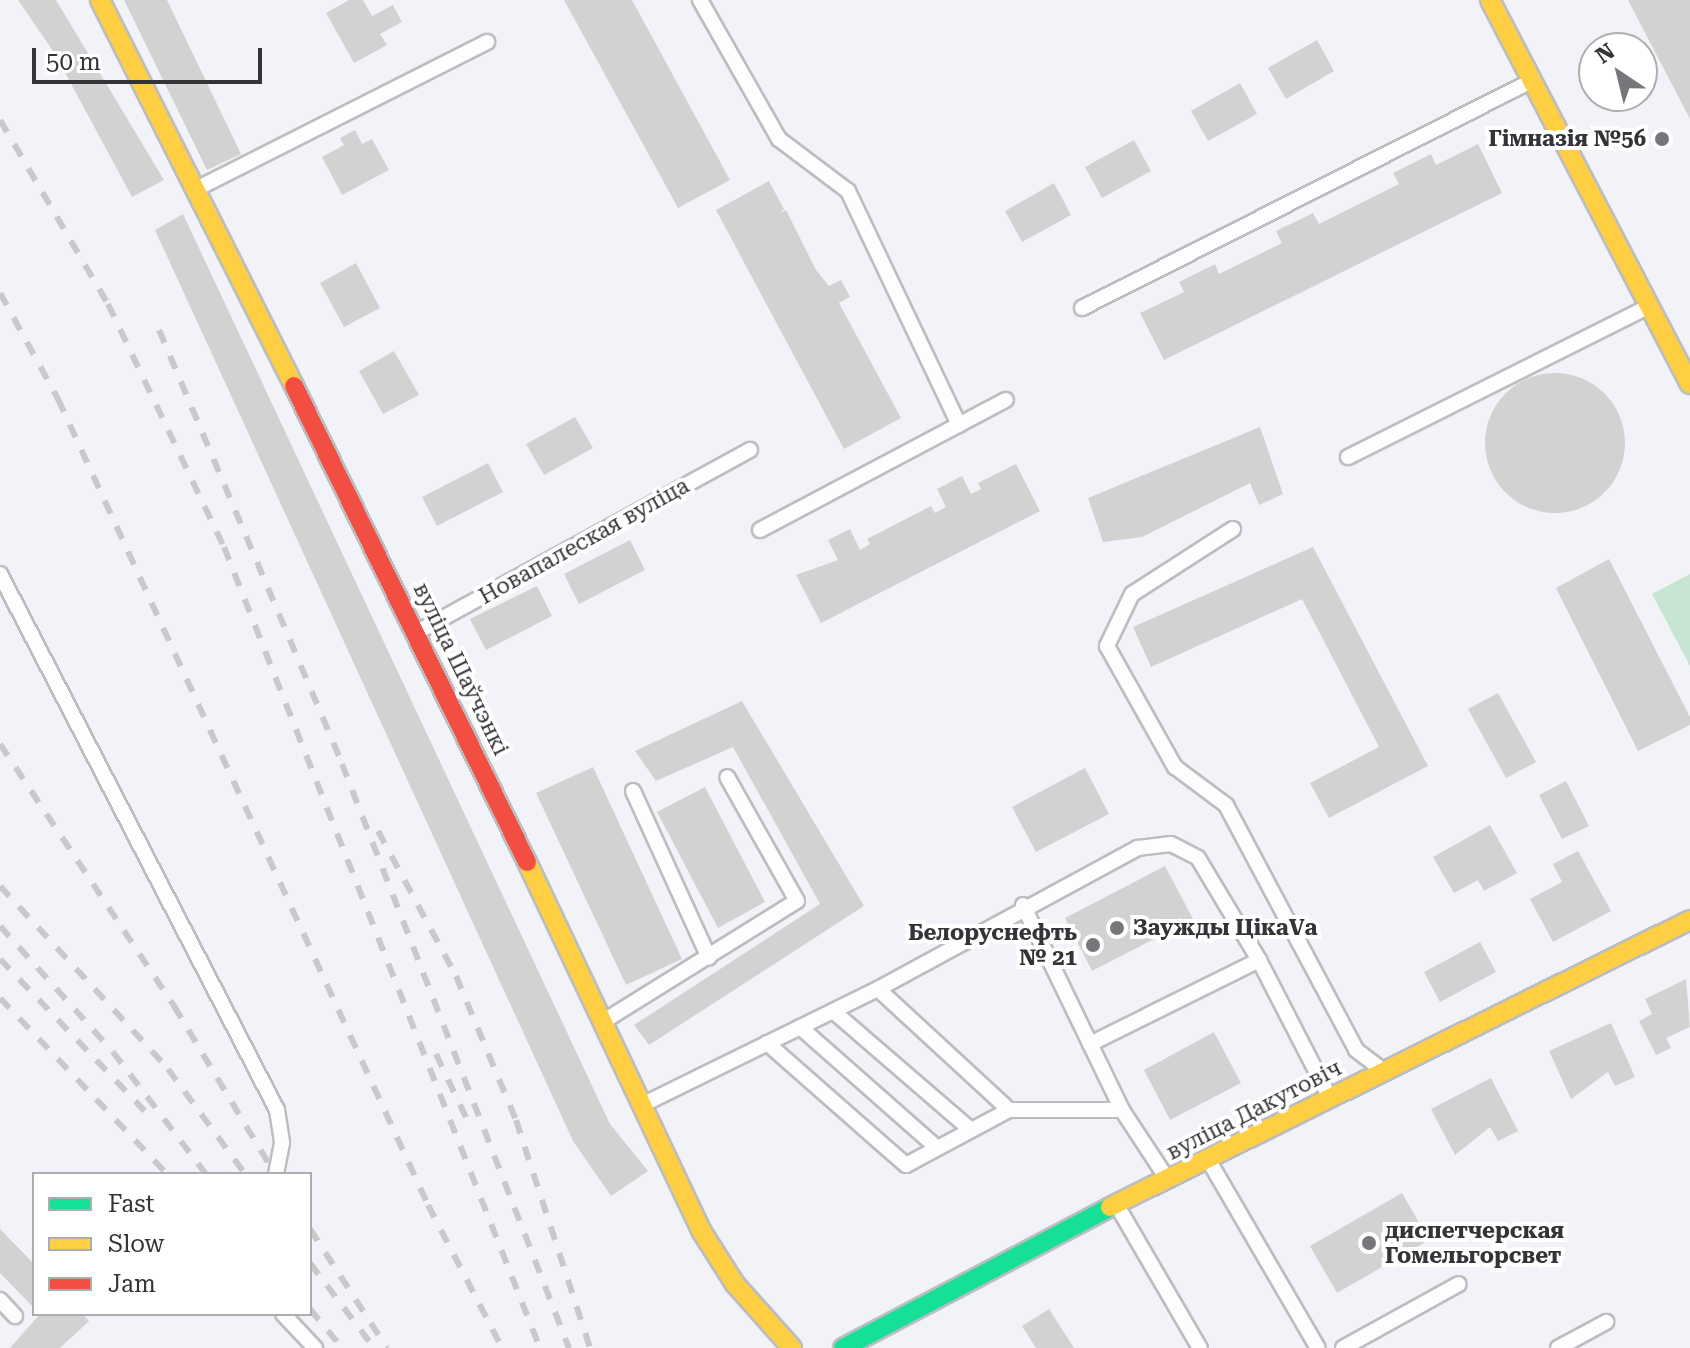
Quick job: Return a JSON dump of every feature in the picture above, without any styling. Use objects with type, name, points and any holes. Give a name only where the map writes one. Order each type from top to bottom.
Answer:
[{"type":"street","name":"вуліца Шаўчэнкі","points":[[100,0],[418,632],[702,1232],[735,1284],[792,1348]]},
{"type":"street","points":[[1490,0],[1649,306],[1684,359],[1690,384]]},
{"type":"street","name":"вуліца Дакутовіч","points":[[843,1348],[885,1323],[1117,1205],[1690,920]]},
{"type":"street","points":[[871,1348],[885,1323]]},
{"type":"lane","points":[[700,0],[779,139],[848,191],[959,425]]},
{"type":"lane","points":[[197,188],[487,42]]},
{"type":"lane","points":[[1082,308],[1532,81]]},
{"type":"lane","points":[[1348,457],[1649,306]]},
{"type":"lane","points":[[760,530],[1006,400]]},
{"type":"lane","name":"Новапалеская вуліца","points":[[418,632],[750,450]]},
{"type":"lane","points":[[1233,529],[1132,594],[1107,646],[1175,767],[1226,805],[1356,1050],[1384,1071]]},
{"type":"lane","points":[[0,574],[277,1110],[282,1143],[276,1172]]},
{"type":"lane","points":[[604,1021],[797,901],[727,777]]},
{"type":"lane","points":[[633,791],[709,958]]},
{"type":"lane","points":[[640,1106],[878,989],[1023,905],[1138,848],[1171,844],[1198,858],[1259,960],[1330,1098]]},
{"type":"lane","points":[[1023,905],[1122,1110],[1168,1180]]},
{"type":"lane","points":[[1090,1044],[1259,960]]},
{"type":"lane","points":[[878,989],[1009,1110]]},
{"type":"lane","points":[[833,1011],[971,1130]]},
{"type":"lane","points":[[800,1027],[936,1147]]},
{"type":"lane","points":[[767,1043],[906,1165],[1009,1110],[1122,1110]]},
{"type":"lane","points":[[1209,1161],[1318,1348]]},
{"type":"lane","points":[[1117,1205],[1200,1348]]},
{"type":"lane","points":[[1343,1348],[1459,1284]]},
{"type":"lane","points":[[0,1300],[15,1316]]},
{"type":"lane","points":[[285,1316],[315,1348]]},
{"type":"lane","points":[[1558,1348],[1606,1322]]},
{"type":"green space","points":[[1690,574],[1690,666],[1652,594]]},
{"type":"building","points":[[18,0],[56,0],[164,180],[132,197],[55,54]]},
{"type":"building","points":[[124,0],[167,0],[241,154],[207,170]]},
{"type":"building","points":[[349,0],[363,0],[372,16],[393,5],[402,22],[380,34],[387,45],[354,63],[326,13]]},
{"type":"building","points":[[564,0],[632,0],[730,180],[678,208]]},
{"type":"building","points":[[1628,0],[1690,0],[1690,119],[1658,58],[1658,32],[1645,32]]},
{"type":"building","points":[[1317,40],[1334,71],[1286,99],[1268,68]]},
{"type":"building","points":[[1240,83],[1257,114],[1208,141],[1191,111]]},
{"type":"building","points":[[355,130],[362,144],[372,139],[389,170],[342,195],[322,157],[344,145],[340,138]]},
{"type":"building","points":[[1134,140],[1151,171],[1102,198],[1085,167]]},
{"type":"building","points":[[1478,144],[1502,193],[1164,360],[1140,313],[1184,292],[1179,282],[1215,264],[1219,274],[1282,243],[1276,231],[1313,213],[1319,224],[1399,184],[1393,173],[1431,154],[1436,165]]},
{"type":"building","points":[[769,181],[784,209],[779,214],[786,210],[816,270],[829,286],[841,280],[850,297],[839,303],[901,418],[844,449],[716,210]]},
{"type":"building","points":[[1054,183],[1071,215],[1022,242],[1005,211]]},
{"type":"building","points":[[183,214],[610,1124],[648,1171],[611,1196],[573,1141],[155,230]]},
{"type":"building","points":[[356,263],[380,308],[344,327],[320,283]]},
{"type":"building","points":[[394,351],[419,395],[383,414],[359,371]]},
{"type":"building","points":[[1555,373],[1582,379],[1604,394],[1619,416],[1625,443],[1619,470],[1604,492],[1582,507],[1555,513],[1528,507],[1506,492],[1491,470],[1485,443],[1491,416],[1506,394],[1528,379]]},
{"type":"building","points":[[575,417],[593,448],[544,475],[526,444]]},
{"type":"building","points":[[1260,427],[1283,494],[1259,505],[1250,483],[1142,537],[1103,542],[1088,498]]},
{"type":"building","points":[[488,463],[503,492],[437,526],[422,497]]},
{"type":"building","points":[[1016,464],[1040,511],[821,623],[796,575],[838,560],[828,540],[850,529],[860,550],[870,544],[867,539],[931,506],[935,513],[946,507],[937,489],[962,476],[971,494],[981,489],[978,483]]},
{"type":"building","points":[[630,540],[645,570],[579,604],[564,574]]},
{"type":"building","points":[[1313,547],[1428,766],[1329,818],[1310,783],[1379,747],[1302,599],[1151,667],[1133,627]]},
{"type":"building","points":[[1609,559],[1690,717],[1690,725],[1638,751],[1556,588]]},
{"type":"building","points":[[537,586],[552,616],[486,650],[470,619]]},
{"type":"building","points":[[1498,693],[1536,762],[1506,778],[1468,709]]},
{"type":"building","points":[[742,701],[864,906],[649,1045],[634,1025],[820,904],[733,747],[656,781],[635,751]]},
{"type":"building","points":[[593,767],[682,959],[626,985],[536,793]]},
{"type":"building","points":[[1085,768],[1109,814],[1036,852],[1012,807]]},
{"type":"building","points":[[1566,781],[1589,826],[1562,839],[1539,795]]},
{"type":"building","points":[[705,787],[765,902],[718,928],[657,812]]},
{"type":"building","points":[[1490,825],[1517,873],[1484,891],[1478,880],[1454,893],[1433,857]]},
{"type":"building","points":[[1578,851],[1611,911],[1553,942],[1530,899],[1562,882],[1553,864]]},
{"type":"building","points":[[1165,866],[1193,919],[1092,971],[1065,918]]},
{"type":"building","points":[[1480,942],[1496,972],[1440,1002],[1424,972]]},
{"type":"building","points":[[1686,979],[1690,1027],[1666,1038],[1671,1048],[1656,1055],[1639,1021],[1652,1014],[1645,999]]},
{"type":"building","points":[[1611,1023],[1635,1077],[1615,1086],[1608,1072],[1571,1099],[1549,1051]]},
{"type":"building","points":[[1214,1032],[1241,1083],[1170,1120],[1144,1070]]},
{"type":"building","points":[[1491,1078],[1518,1131],[1498,1141],[1490,1127],[1455,1155],[1431,1109]]},
{"type":"building","name":"диспетчерская Гомельгорсвет","points":[[1402,1193],[1429,1240],[1337,1293],[1310,1246]]},
{"type":"building","points":[[0,1229],[32,1262],[32,1306],[0,1273]]},
{"type":"building","points":[[1049,1309],[1074,1348],[1036,1348],[1022,1326]]},
{"type":"building","points":[[38,1316],[85,1316],[89,1321],[60,1348],[10,1348]]},
{"type":"railway","points":[[0,120],[108,304],[224,547],[540,1348]]},
{"type":"railway","points":[[0,293],[58,399],[428,1205],[502,1348]]},
{"type":"railway","points":[[159,330],[342,764],[569,1348]]},
{"type":"railway","points":[[0,744],[174,1006],[274,1172]]},
{"type":"railway","points":[[378,831],[456,976],[516,1120],[590,1348]]},
{"type":"railway","points":[[0,886],[168,1069],[244,1172]]},
{"type":"railway","points":[[0,926],[113,1052],[204,1172]]},
{"type":"railway","points":[[0,959],[145,1111]]},
{"type":"railway","points":[[0,998],[165,1172]]},
{"type":"railway","points":[[436,1054],[470,1126]]},
{"type":"railway","points":[[312,1232],[387,1348]]},
{"type":"railway","points":[[312,1266],[374,1348]]},
{"type":"railway","points":[[312,1311],[342,1348]]},
{"type":"traffic: fast","points":[[843,1348],[1110,1207]]},
{"type":"traffic: slow","points":[[100,0],[294,386]]},
{"type":"traffic: slow","points":[[1490,0],[1690,384]]},
{"type":"traffic: slow","points":[[527,862],[702,1232],[735,1284],[792,1348]]},
{"type":"traffic: slow","points":[[1110,1207],[1690,920]]},
{"type":"traffic: jam","points":[[294,386],[527,862]]},
{"type":"place","name":"Гімназія №56","points":[[1662,139]]},
{"type":"place","name":"Заужды ЦікаVа","points":[[1117,928]]},
{"type":"place","name":"Белоруснефть № 21","points":[[1093,945]]},
{"type":"place","name":"диспетчерская Гомельгорсвет","points":[[1369,1243]]}]
